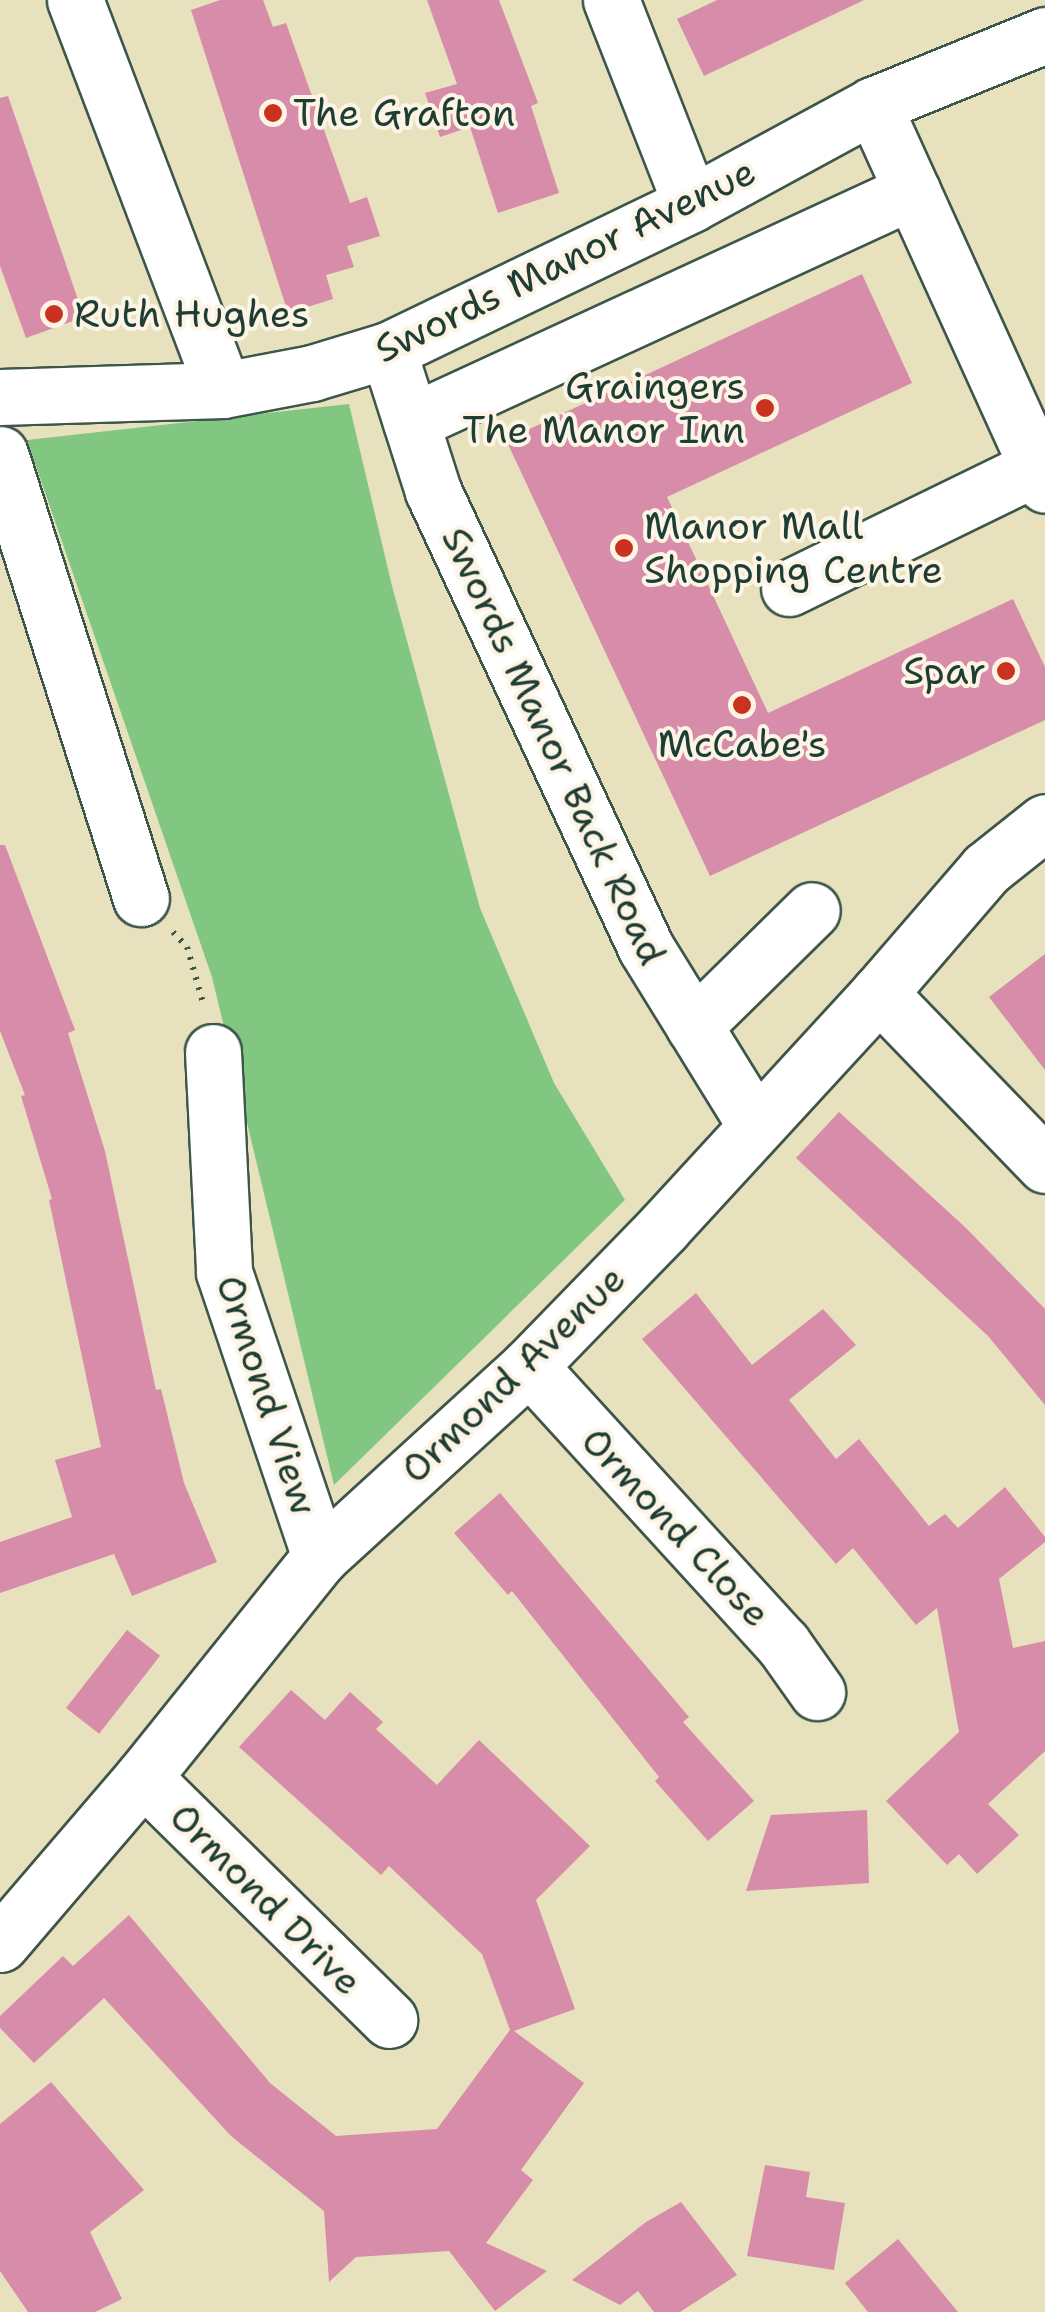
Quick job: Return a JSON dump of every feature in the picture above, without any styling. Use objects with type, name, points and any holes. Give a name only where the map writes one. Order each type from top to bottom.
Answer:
[{"type":"street","points":[[75,0],[223,390]]},
{"type":"street","points":[[611,0],[692,204]]},
{"type":"street","name":"Swords Manor Avenue","points":[[0,396],[223,390],[312,372],[388,350],[692,204],[873,105],[1045,35]]},
{"type":"street","points":[[789,588],[1041,476],[873,105]]},
{"type":"street","points":[[411,422],[912,190]]},
{"type":"street","name":"Swords Manor Back Road","points":[[388,350],[434,490],[646,948],[756,1126]]},
{"type":"street","points":[[0,454],[140,898]]},
{"type":"street","name":"Ormond Avenue","points":[[0,1944],[144,1777],[320,1557],[528,1366],[878,994],[986,869],[1045,822]]},
{"type":"street","points":[[694,1026],[812,910]]},
{"type":"street","points":[[878,994],[1045,1165]]},
{"type":"street","name":"Ormond View","points":[[213,1052],[224,1272],[320,1557]]},
{"type":"street","name":"Ormond Close","points":[[528,1366],[784,1644],[817,1692]]},
{"type":"street","name":"Ormond Drive","points":[[144,1777],[389,2020]]},
{"type":"path","points":[[140,898],[187,947],[200,985],[213,1052]]},
{"type":"green space","points":[[349,404],[392,586],[480,908],[554,1083],[625,1200],[334,1485],[212,977],[27,440]]},
{"type":"building","points":[[220,0],[263,0],[273,27],[286,23],[350,203],[367,197],[380,236],[347,246],[354,267],[326,275],[333,299],[288,313],[191,10]]},
{"type":"building","points":[[427,0],[499,0],[538,103],[531,106],[559,193],[498,213],[470,127],[440,137],[425,93],[457,84]]},
{"type":"building","points":[[717,0],[864,0],[704,76],[677,19]]},
{"type":"building","points":[[8,96],[84,317],[26,338],[0,266],[0,98]]},
{"type":"building","name":"Manor Mall Shopping Centre","points":[[862,274],[912,383],[667,497],[768,713],[1013,599],[1045,667],[1045,720],[710,876],[506,440]]},
{"type":"building","points":[[0,845],[5,845],[75,1030],[68,1033],[105,1151],[156,1390],[161,1389],[184,1483],[217,1562],[132,1596],[114,1554],[0,1593],[0,1542],[72,1517],[55,1460],[101,1447],[49,1200],[52,1199],[21,1096],[25,1095],[0,1031]]},
{"type":"building","points":[[1045,954],[1045,1070],[989,997]]},
{"type":"building","points":[[839,1112],[965,1227],[1045,1309],[1045,1405],[988,1336],[796,1158]]},
{"type":"building","points":[[696,1293],[752,1365],[823,1309],[856,1345],[789,1400],[836,1459],[859,1439],[929,1526],[945,1514],[958,1528],[1005,1487],[1045,1537],[1045,1542],[999,1579],[1013,1648],[1045,1641],[1045,1751],[988,1804],[1019,1835],[977,1874],[959,1854],[947,1865],[886,1801],[959,1732],[937,1608],[916,1625],[853,1548],[836,1564],[642,1339]]},
{"type":"building","points":[[500,1493],[689,1717],[683,1722],[754,1801],[708,1841],[655,1781],[659,1777],[512,1591],[508,1595],[454,1533]]},
{"type":"building","points":[[127,1630],[160,1656],[99,1734],[66,1708]]},
{"type":"building","points":[[291,1690],[325,1720],[350,1692],[383,1722],[376,1729],[437,1785],[479,1740],[590,1846],[536,1900],[575,2009],[514,2031],[584,2083],[521,2170],[533,2180],[486,2243],[547,2271],[495,2311],[449,2251],[356,2257],[329,2282],[324,2211],[231,2136],[104,1998],[34,2063],[0,2028],[0,2016],[63,1956],[73,1966],[129,1915],[270,2083],[336,2136],[437,2129],[510,2030],[482,1954],[389,1866],[381,1875],[239,1747]]},
{"type":"building","points":[[867,1810],[869,1883],[746,1891],[771,1815]]},
{"type":"building","points":[[51,2082],[144,2190],[90,2232],[122,2299],[95,2312],[28,2312],[0,2271],[0,2124]]},
{"type":"building","points":[[765,2165],[810,2172],[806,2197],[845,2203],[834,2270],[747,2256]]},
{"type":"building","points":[[681,2202],[737,2275],[680,2312],[654,2312],[638,2291],[620,2305],[572,2280],[646,2222]]},
{"type":"building","points":[[898,2239],[958,2312],[868,2312],[845,2283]]},
{"type":"place","name":"The Grafton","points":[[273,113]]},
{"type":"place","name":"Ruth Hughes","points":[[54,314]]},
{"type":"place","name":"Graingers The Manor Inn","points":[[765,408]]},
{"type":"place","name":"Manor Mall Shopping Centre","points":[[624,548]]},
{"type":"place","name":"Spar","points":[[1006,671]]},
{"type":"place","name":"McCabe's","points":[[742,705]]}]
